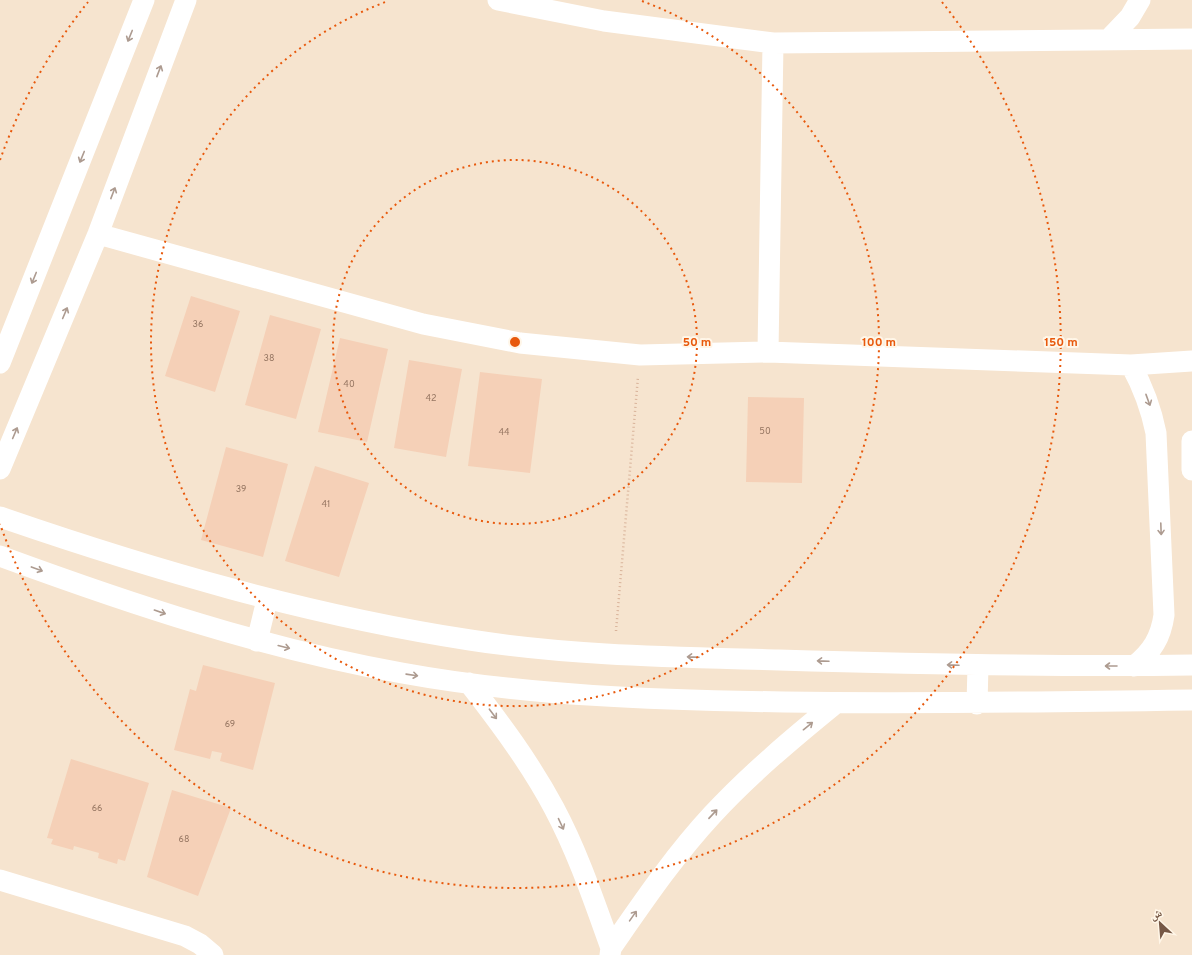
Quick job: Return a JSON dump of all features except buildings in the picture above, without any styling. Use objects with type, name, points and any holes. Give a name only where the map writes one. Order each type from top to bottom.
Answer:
[{"type":"street","points":[[0,363],[144,0]]},
{"type":"street","points":[[0,469],[98,234],[186,0]]},
{"type":"street","points":[[498,0],[604,21],[773,43],[1192,39]]},
{"type":"street","points":[[1108,39],[1130,17],[1140,0]]},
{"type":"street","points":[[768,352],[773,43]]},
{"type":"street","points":[[98,234],[423,324],[520,343],[640,355],[768,352],[1131,365],[1192,361]]},
{"type":"street","points":[[1131,365],[1143,388],[1152,412],[1156,433],[1164,614],[1158,640],[1152,650],[1134,666]]},
{"type":"street","points":[[1192,441],[1192,470]]},
{"type":"street","points":[[0,517],[99,551],[267,600],[357,620],[472,641],[614,655],[978,666],[1192,666]]},
{"type":"street","points":[[0,556],[164,613],[257,640],[403,674],[469,683],[585,695],[720,701],[977,704],[1192,700]]},
{"type":"street","points":[[257,640],[267,600]]},
{"type":"street","points":[[977,704],[978,666]]},
{"type":"street","points":[[469,683],[515,743],[554,808],[586,876],[611,952]]},
{"type":"street","points":[[611,952],[658,879],[712,815],[772,756],[836,703]]},
{"type":"street","points":[[0,880],[185,936],[200,944],[213,955]]},
{"type":"path","points":[[614,655],[640,355]]},
{"type":"shaded area","points":[[0,0],[1192,0],[1192,955],[0,955]]}]
